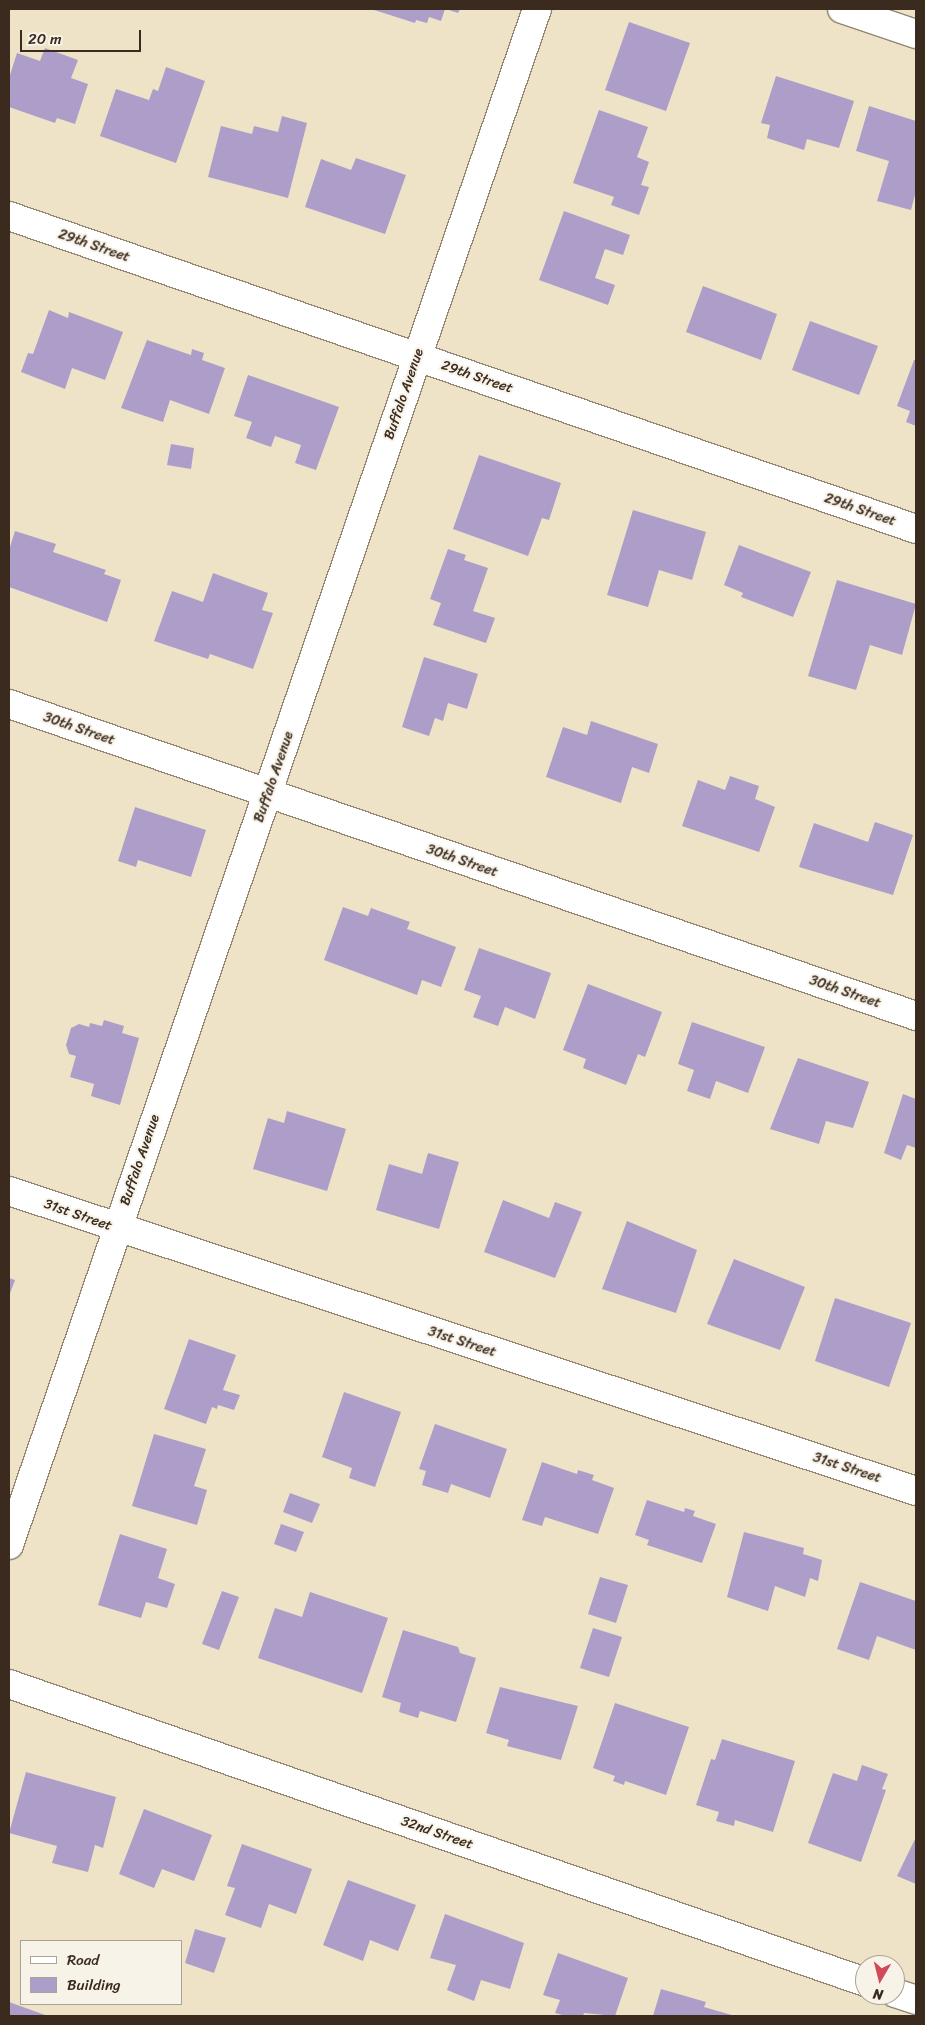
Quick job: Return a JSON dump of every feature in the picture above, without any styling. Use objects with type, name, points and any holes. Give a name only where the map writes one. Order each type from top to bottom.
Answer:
[{"type":"street","name":"Buffalo Avenue","points":[[9,1545],[116,1228],[269,796],[416,357],[537,9]]},
{"type":"street","points":[[842,9],[916,34]]},
{"type":"street","name":"29th Street","points":[[9,216],[916,529]]},
{"type":"street","name":"30th Street","points":[[9,704],[269,796],[916,1016]]},
{"type":"street","name":"31st Street","points":[[9,1191],[116,1228],[916,1491]]},
{"type":"street","name":"32nd Street","points":[[9,1684],[855,1979]]},
{"type":"building","points":[[371,9],[445,9],[441,21],[429,17],[427,23],[416,20],[415,23]]},
{"type":"building","points":[[446,9],[460,9],[458,13]]},
{"type":"building","points":[[629,22],[690,43],[666,111],[605,90]]},
{"type":"building","points":[[45,48],[78,60],[71,78],[88,84],[75,124],[57,118],[55,123],[9,107],[9,78],[17,53],[40,61]]},
{"type":"building","points":[[166,67],[205,81],[176,163],[100,136],[116,89],[149,100],[153,89],[158,91]]},
{"type":"building","points":[[776,76],[854,101],[839,148],[807,139],[804,150],[767,138],[770,125],[761,123]]},
{"type":"building","points":[[869,106],[916,121],[916,191],[911,210],[877,201],[889,161],[856,151]]},
{"type":"building","points":[[599,110],[648,127],[637,157],[649,162],[641,185],[649,187],[639,215],[611,205],[614,197],[573,183]]},
{"type":"building","points":[[282,116],[307,123],[288,198],[208,177],[221,126],[252,134],[254,126],[278,132]]},
{"type":"building","points":[[356,158],[406,175],[385,234],[305,207],[321,159],[351,170]]},
{"type":"building","points":[[564,211],[630,235],[623,255],[605,249],[595,278],[615,285],[608,305],[539,280]]},
{"type":"building","points":[[703,286],[777,314],[761,360],[686,332]]},
{"type":"building","points":[[49,310],[68,318],[69,312],[123,332],[105,380],[72,368],[65,389],[21,372],[28,353],[33,354]]},
{"type":"building","points":[[810,321],[878,346],[859,395],[792,370]]},
{"type":"building","points":[[147,340],[191,355],[192,349],[204,353],[202,360],[225,368],[209,414],[170,400],[163,422],[121,408]]},
{"type":"building","points":[[914,360],[916,360],[916,426],[906,422],[910,411],[897,406]]},
{"type":"building","points":[[248,375],[339,407],[316,470],[295,463],[301,445],[275,436],[271,447],[246,438],[252,422],[234,416]]},
{"type":"building","points":[[171,444],[194,448],[191,469],[167,465]]},
{"type":"building","points":[[479,455],[561,483],[549,520],[542,518],[528,556],[453,529]]},
{"type":"building","points":[[633,510],[706,532],[692,580],[659,570],[648,607],[607,595]]},
{"type":"building","points":[[15,531],[56,544],[53,552],[106,570],[104,574],[121,580],[107,622],[9,587],[9,550]]},
{"type":"building","points":[[739,545],[811,572],[793,617],[741,597],[743,593],[724,585]]},
{"type":"building","points":[[448,549],[466,555],[464,560],[488,568],[473,611],[495,618],[486,643],[433,625],[441,603],[430,599]]},
{"type":"building","points":[[213,573],[268,593],[262,610],[273,613],[253,669],[210,654],[208,659],[154,641],[172,591],[203,602]]},
{"type":"building","points":[[837,580],[916,604],[902,655],[870,645],[856,690],[808,676]]},
{"type":"building","points":[[424,657],[478,674],[467,709],[448,703],[443,721],[435,718],[429,736],[402,727]]},
{"type":"building","points":[[591,721],[658,744],[649,773],[632,767],[621,803],[546,777],[563,727],[587,735]]},
{"type":"building","points":[[730,776],[759,786],[755,799],[775,807],[759,852],[682,826],[698,780],[725,790]]},
{"type":"building","points":[[135,807],[206,830],[191,877],[138,860],[136,867],[118,861]]},
{"type":"building","points":[[875,822],[913,835],[893,895],[799,867],[814,823],[868,842]]},
{"type":"building","points":[[343,907],[368,916],[371,908],[410,922],[407,929],[456,947],[441,987],[422,980],[417,995],[324,960]]},
{"type":"building","points":[[479,948],[551,973],[535,1019],[505,1007],[498,1026],[473,1017],[481,996],[464,990]]},
{"type":"building","points":[[588,984],[662,1012],[645,1057],[638,1054],[626,1085],[583,1068],[586,1059],[563,1050]]},
{"type":"building","points":[[104,1020],[124,1026],[122,1033],[139,1038],[120,1105],[91,1096],[94,1084],[70,1077],[76,1056],[69,1054],[66,1045],[71,1028],[79,1024],[89,1027],[90,1023],[102,1026]]},
{"type":"building","points":[[692,1022],[765,1047],[748,1093],[716,1081],[710,1099],[687,1091],[694,1070],[678,1064]]},
{"type":"building","points":[[798,1058],[869,1082],[853,1128],[826,1121],[819,1144],[770,1129]]},
{"type":"building","points":[[903,1094],[916,1099],[916,1148],[907,1145],[901,1160],[884,1153]]},
{"type":"building","points":[[287,1111],[346,1129],[327,1191],[253,1169],[268,1118],[284,1123]]},
{"type":"building","points":[[428,1153],[459,1162],[439,1229],[376,1210],[389,1164],[422,1174]]},
{"type":"building","points":[[503,1200],[549,1218],[555,1202],[582,1212],[555,1278],[484,1252]]},
{"type":"building","points":[[627,1221],[697,1250],[676,1313],[602,1289]]},
{"type":"building","points":[[734,1259],[805,1287],[780,1350],[707,1324]]},
{"type":"building","points":[[9,1278],[15,1280],[9,1296]]},
{"type":"building","points":[[835,1298],[911,1323],[889,1387],[815,1361]]},
{"type":"building","points":[[189,1339],[236,1355],[223,1390],[240,1395],[234,1410],[218,1405],[217,1409],[212,1407],[206,1424],[164,1409]]},
{"type":"building","points":[[344,1392],[401,1412],[375,1487],[349,1478],[352,1468],[322,1457]]},
{"type":"building","points":[[435,1424],[507,1449],[490,1498],[451,1484],[448,1493],[422,1485],[426,1471],[419,1469]]},
{"type":"building","points":[[154,1434],[206,1449],[194,1486],[207,1490],[197,1525],[132,1506]]},
{"type":"building","points":[[542,1462],[577,1474],[578,1470],[594,1475],[592,1480],[614,1488],[598,1534],[545,1517],[542,1526],[522,1520]]},
{"type":"building","points":[[290,1493],[320,1504],[312,1523],[283,1512]]},
{"type":"building","points":[[647,1500],[684,1512],[685,1508],[695,1511],[693,1516],[716,1524],[702,1563],[647,1545],[649,1540],[635,1535]]},
{"type":"building","points":[[281,1524],[304,1532],[296,1552],[274,1544]]},
{"type":"building","points":[[744,1532],[804,1548],[803,1554],[822,1560],[818,1581],[810,1578],[805,1597],[775,1586],[768,1611],[727,1597]]},
{"type":"building","points":[[120,1534],[167,1549],[158,1578],[175,1584],[167,1608],[146,1602],[141,1618],[98,1605]]},
{"type":"building","points":[[600,1577],[628,1585],[616,1623],[588,1614]]},
{"type":"building","points":[[860,1582],[916,1601],[916,1650],[877,1636],[869,1660],[837,1649]]},
{"type":"building","points":[[222,1591],[239,1597],[219,1650],[202,1644]]},
{"type":"building","points":[[310,1592],[388,1618],[362,1693],[258,1658],[275,1608],[302,1617]]},
{"type":"building","points":[[593,1628],[622,1637],[609,1677],[580,1668]]},
{"type":"building","points":[[403,1630],[458,1647],[460,1653],[476,1658],[456,1722],[420,1711],[418,1718],[399,1712],[401,1703],[382,1697]]},
{"type":"building","points":[[500,1687],[578,1706],[561,1760],[507,1746],[509,1740],[486,1733]]},
{"type":"building","points":[[615,1703],[689,1727],[666,1795],[625,1781],[624,1785],[613,1781],[615,1776],[593,1768]]},
{"type":"building","points":[[722,1739],[795,1761],[773,1832],[735,1820],[734,1826],[716,1821],[719,1812],[696,1805],[711,1759],[715,1760]]},
{"type":"building","points":[[862,1765],[888,1774],[882,1789],[886,1790],[861,1862],[808,1843],[833,1773],[857,1781]]},
{"type":"building","points":[[26,1772],[116,1797],[103,1848],[95,1845],[88,1872],[52,1863],[57,1846],[9,1833]]},
{"type":"building","points":[[144,1809],[212,1835],[194,1881],[162,1869],[154,1888],[119,1874]]},
{"type":"building","points":[[916,1837],[916,1884],[897,1876]]},
{"type":"building","points":[[242,1844],[312,1869],[296,1914],[269,1904],[261,1928],[225,1915],[235,1888],[227,1886]]},
{"type":"building","points":[[348,1880],[416,1905],[398,1951],[370,1940],[363,1961],[323,1945]]},
{"type":"building","points":[[445,1914],[524,1943],[510,1989],[481,1980],[474,2001],[447,1990],[456,1965],[430,1958]]},
{"type":"building","points":[[195,1929],[226,1938],[214,1973],[185,1963]]},
{"type":"building","points":[[558,1953],[628,1978],[615,2016],[584,2013],[583,2016],[566,2016],[555,2013],[560,2000],[543,1995]]},
{"type":"building","points":[[661,1989],[706,2002],[704,2007],[735,2016],[653,2016]]},
{"type":"building","points":[[9,2002],[48,2016],[9,2016]]}]
